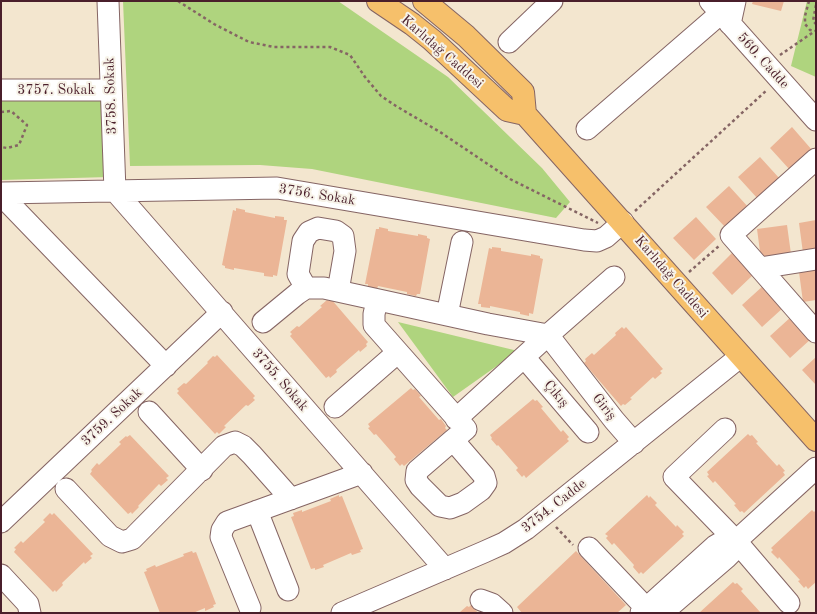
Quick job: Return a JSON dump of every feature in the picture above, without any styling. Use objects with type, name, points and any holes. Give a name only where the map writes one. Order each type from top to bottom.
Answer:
[{"type":"main road","name":"Karlıdağ Caddesi","points":[[378,1],[412,24],[432,40],[507,110],[525,114]]},
{"type":"main road","points":[[412,24],[419,1]]},
{"type":"main road","name":"Karlıdağ Caddesi","points":[[435,5],[523,92],[525,114],[618,226],[677,283],[816,440]]},
{"type":"main road","points":[[432,40],[435,5]]},
{"type":"street","name":"3758. Sokak","points":[[108,1],[115,191]]},
{"type":"street","points":[[508,42],[552,1]]},
{"type":"street","points":[[587,129],[724,10]]},
{"type":"street","name":"560. Cadde","points":[[724,10],[772,72],[812,112]]},
{"type":"street","name":"3757. Sokak","points":[[1,90],[111,90]]},
{"type":"street","points":[[816,159],[731,236],[816,332]]},
{"type":"street","name":"3756. Sokak","points":[[1,194],[276,188],[584,240],[597,241],[606,237],[618,226]]},
{"type":"street","name":"3755. Sokak","points":[[115,191],[445,569]]},
{"type":"street","points":[[1,194],[166,366]]},
{"type":"street","points":[[306,288],[298,274],[303,241],[309,232],[318,228],[336,231],[343,236],[345,251],[338,291]]},
{"type":"street","points":[[447,315],[462,242]]},
{"type":"street","points":[[760,268],[816,259]]},
{"type":"street","points":[[456,419],[614,277]]},
{"type":"street","points":[[264,322],[306,288],[324,288],[377,301],[548,335]]},
{"type":"street","points":[[377,301],[374,314],[374,325],[397,353],[466,429],[453,440]]},
{"type":"street","name":"3759. Sokak","points":[[1,522],[222,312]]},
{"type":"street","name":"Giriş","points":[[548,335],[614,420],[634,443]]},
{"type":"street","points":[[335,407],[397,353]]},
{"type":"street","name":"3754. Cadde","points":[[342,613],[366,609],[445,569],[504,543],[526,529],[741,356]]},
{"type":"street","name":"Çıkış","points":[[524,357],[588,432]]},
{"type":"street","points":[[149,412],[202,470]]},
{"type":"street","points":[[725,429],[674,477],[736,541],[788,603]]},
{"type":"street","points":[[66,489],[110,536],[122,542],[132,539],[202,470],[224,446],[234,442],[243,446],[252,454],[291,499]]},
{"type":"street","points":[[736,541],[816,468]]},
{"type":"street","points":[[250,608],[221,537],[222,530],[227,522],[362,473]]},
{"type":"street","points":[[257,511],[288,590]]},
{"type":"street","points":[[589,548],[650,611],[716,546],[727,539],[736,541]]},
{"type":"street","points":[[1,575],[28,604],[30,613]]},
{"type":"street","points":[[481,600],[492,604],[502,613]]},
{"type":"path","points":[[178,1],[214,24],[249,42],[274,47],[330,47],[350,55],[365,77],[381,96],[440,132],[510,179],[618,226]]},
{"type":"path","points":[[809,1],[805,16],[805,24],[810,30],[816,31]]},
{"type":"path","points":[[816,5],[813,21],[816,24]]},
{"type":"path","points":[[646,201],[772,72],[816,31]]},
{"type":"path","points":[[1,112],[11,111],[27,126],[19,145],[7,148],[2,147],[1,143]]},
{"type":"path","points":[[677,283],[731,236]]},
{"type":"green space","points":[[123,1],[338,1],[448,77],[542,168],[570,202],[556,218],[312,169],[260,165],[130,166]]},
{"type":"green space","points":[[807,1],[816,1],[816,77],[791,66]]},
{"type":"green space","points":[[107,94],[109,177],[1,180],[1,95]]},
{"type":"green space","points":[[398,322],[518,351],[453,397]]},
{"type":"building","points":[[753,1],[784,1],[781,11],[752,4]]},
{"type":"building","points":[[792,127],[812,150],[790,170],[770,148]]},
{"type":"building","points":[[760,157],[780,179],[758,199],[738,177]]},
{"type":"building","points":[[729,186],[749,208],[727,229],[706,207]]},
{"type":"building","points":[[236,208],[245,210],[245,212],[275,218],[275,216],[284,217],[284,220],[287,220],[277,276],[264,276],[264,273],[234,268],[234,270],[225,268],[225,266],[222,265],[233,210],[236,211]]},
{"type":"building","points":[[696,217],[716,239],[694,260],[673,238]]},
{"type":"building","points":[[816,220],[816,251],[803,253],[799,223]]},
{"type":"building","points":[[787,225],[791,254],[761,259],[757,229]]},
{"type":"building","points":[[379,227],[388,229],[388,231],[427,236],[427,238],[430,239],[420,294],[417,294],[416,296],[407,294],[407,292],[378,286],[377,289],[368,287],[368,284],[365,284],[376,229],[379,229]]},
{"type":"building","points":[[492,247],[501,248],[501,251],[540,256],[540,258],[543,259],[533,314],[529,313],[529,316],[520,314],[520,312],[490,306],[490,308],[481,307],[481,304],[478,304],[489,248],[492,249]]},
{"type":"building","points":[[733,252],[754,274],[732,295],[712,273]]},
{"type":"building","points":[[816,270],[816,300],[803,302],[799,272]]},
{"type":"building","points":[[764,285],[784,307],[762,327],[742,305]]},
{"type":"building","points":[[331,299],[368,342],[366,344],[367,346],[360,352],[359,350],[336,370],[337,372],[330,378],[329,376],[326,378],[290,336],[292,334],[290,332],[297,326],[299,327],[322,307],[320,306],[327,300],[329,301]]},
{"type":"building","points":[[792,316],[812,338],[790,358],[770,336]]},
{"type":"building","points":[[622,327],[624,329],[626,327],[663,369],[660,371],[662,373],[655,379],[653,377],[630,398],[632,399],[625,405],[623,404],[621,406],[584,363],[586,361],[585,359],[592,353],[594,355],[616,335],[615,333]]},
{"type":"building","points":[[217,355],[255,396],[253,398],[255,400],[248,406],[246,405],[224,426],[226,427],[219,434],[217,432],[215,434],[177,393],[179,391],[177,389],[184,383],[186,384],[208,363],[207,362],[213,356],[215,357]]},
{"type":"building","points":[[816,357],[816,385],[802,370]]},
{"type":"building","points":[[411,388],[413,390],[415,389],[421,396],[419,397],[439,420],[441,419],[447,430],[404,466],[402,464],[400,466],[394,459],[396,457],[376,434],[374,435],[368,428],[370,427],[368,424]]},
{"type":"building","points":[[533,399],[535,401],[537,400],[543,407],[541,408],[561,432],[563,430],[569,437],[567,439],[569,441],[526,478],[524,475],[522,477],[516,470],[518,468],[491,439],[492,438],[490,435]]},
{"type":"building","points":[[748,434],[750,436],[752,435],[758,442],[756,443],[777,466],[779,464],[785,471],[783,472],[785,475],[744,513],[742,511],[740,512],[734,505],[736,504],[715,481],[713,483],[707,476],[709,475],[707,472]]},
{"type":"building","points":[[130,435],[169,476],[166,478],[168,480],[161,486],[159,484],[132,514],[131,512],[128,514],[90,474],[92,471],[91,470],[97,463],[99,465],[121,444],[119,442],[126,436],[127,437]]},
{"type":"building","points":[[339,495],[339,497],[342,496],[363,549],[360,550],[361,552],[352,555],[351,553],[323,565],[324,567],[315,570],[315,568],[311,569],[291,517],[294,516],[293,513],[302,510],[302,512],[331,501],[330,499]]},
{"type":"building","points":[[647,495],[657,503],[655,505],[676,527],[677,525],[684,532],[682,534],[684,536],[643,574],[641,572],[639,574],[633,567],[634,565],[614,543],[612,545],[606,538],[608,536],[605,534]]},
{"type":"building","points":[[812,510],[814,512],[816,510],[816,582],[808,589],[806,586],[804,588],[798,581],[800,580],[779,557],[778,559],[771,552],[773,550],[771,548]]},
{"type":"building","points":[[50,513],[52,515],[54,513],[93,554],[90,556],[92,558],[85,564],[84,562],[62,583],[63,585],[56,592],[55,590],[53,592],[14,552],[16,549],[14,548],[21,541],[23,543],[45,522],[43,520]]},
{"type":"building","points":[[192,551],[193,553],[196,552],[216,604],[213,605],[214,607],[205,611],[205,608],[193,613],[160,613],[144,572],[147,571],[146,569],[155,565],[156,567],[184,556],[183,554]]},
{"type":"building","points":[[576,551],[626,605],[617,613],[522,613],[517,607]]},
{"type":"building","points":[[733,582],[735,584],[737,583],[743,589],[741,591],[761,613],[699,613]]},
{"type":"building","points":[[471,605],[478,613],[460,612],[467,606],[469,607]]}]
